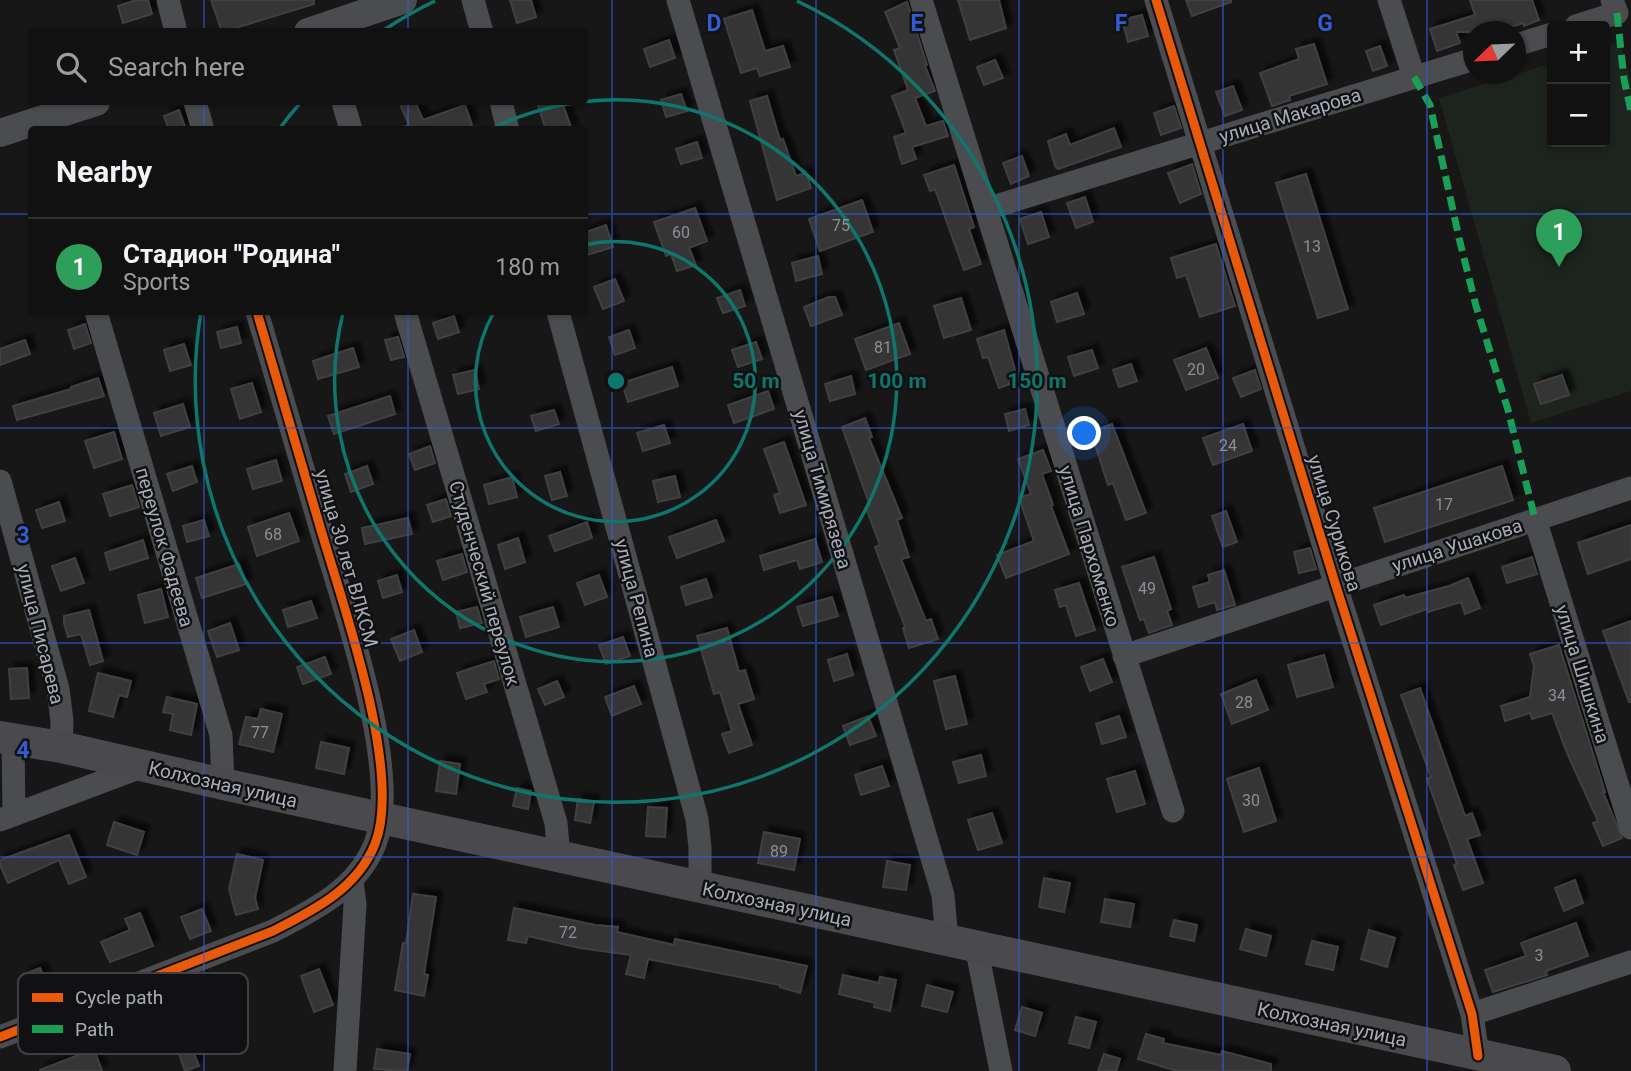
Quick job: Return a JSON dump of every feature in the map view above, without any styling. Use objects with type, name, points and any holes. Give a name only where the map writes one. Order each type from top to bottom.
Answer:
[{"type":"main road","name":"Колхозная улица","points":[[6,738],[61,747],[1555,1071]]},
{"type":"street","points":[[168,0],[175,28]]},
{"type":"street","points":[[323,28],[404,0]]},
{"type":"street","points":[[473,0],[481,28]]},
{"type":"street","name":"улица Тимирязева","points":[[678,0],[943,895],[962,943],[1001,1071]]},
{"type":"street","name":"улица Пархоменко","points":[[921,0],[1172,811]]},
{"type":"street","name":"улица Сурикова","points":[[1156,0],[1336,586],[1472,1014],[1478,1056]]},
{"type":"street","points":[[1389,0],[1414,77]]},
{"type":"street","points":[[1586,21],[1615,7]]},
{"type":"street","points":[[1526,42],[1547,36]]},
{"type":"street","name":"улица Макарова","points":[[986,209],[1463,61]]},
{"type":"street","points":[[41,125],[89,105]]},
{"type":"street","points":[[196,105],[202,126]]},
{"type":"street","points":[[344,105],[350,126]]},
{"type":"street","points":[[502,105],[508,126]]},
{"type":"street","points":[[0,133],[28,128]]},
{"type":"street","name":"переулок Фадеева","points":[[97,315],[221,735],[223,784]]},
{"type":"street","name":"улица 30 лет ВЛКСМ","points":[[165,973],[273,931],[312,911],[352,881],[368,859],[382,818],[383,781],[378,744],[359,661],[258,315]]},
{"type":"street","name":"Студенческий переулок","points":[[406,315],[556,823],[559,856]]},
{"type":"street","name":"улица Репина","points":[[559,315],[697,819],[700,887]]},
{"type":"street","name":"улица Писарева","points":[[0,481],[58,689],[62,722],[61,747]]},
{"type":"street","name":"улица Ушакова","points":[[1124,656],[1631,488]]},
{"type":"street","name":"улица Шишкина","points":[[1535,519],[1631,828]]},
{"type":"street","points":[[6,738],[7,817],[145,766]]},
{"type":"street","points":[[345,1071],[354,917],[352,881]]},
{"type":"street","points":[[1472,1014],[1631,962]]},
{"type":"street","name":"улица 30 лет ВЛКСМ","points":[[0,1037],[18,1030]]},
{"type":"shaded area","points":[[1620,42],[1631,81],[1631,391],[1531,423],[1439,98],[1484,84],[1526,84],[1526,71],[1547,65],[1547,147],[1610,147],[1610,45]]},
{"type":"building","points":[[136,0],[148,0],[152,14],[123,23],[118,6]]},
{"type":"building","points":[[211,0],[314,0],[314,4],[235,28],[221,28]]},
{"type":"building","points":[[510,0],[531,0],[536,17],[517,23]]},
{"type":"building","points":[[958,0],[999,0],[1006,28],[970,40]]},
{"type":"building","points":[[1186,0],[1231,0],[1231,2],[1192,16]]},
{"type":"building","points":[[1470,0],[1532,0],[1539,20],[1526,25],[1526,21],[1463,21],[1463,32],[1456,32],[1460,43],[1437,51],[1430,29],[1475,15]]},
{"type":"building","points":[[907,2],[935,91],[915,98],[926,126],[943,121],[948,136],[912,147],[916,159],[902,164],[894,137],[906,133],[892,96],[908,90],[894,50],[900,48],[885,12]]},
{"type":"building","points":[[752,10],[765,51],[783,46],[790,67],[760,76],[757,68],[741,73],[724,19]]},
{"type":"building","points":[[1142,15],[1148,36],[1128,42],[1122,20]]},
{"type":"building","points":[[669,40],[675,58],[650,67],[644,49]]},
{"type":"building","points":[[1314,44],[1327,84],[1289,96],[1290,100],[1272,106],[1260,73],[1299,59],[1296,49]]},
{"type":"building","points":[[1380,46],[1387,66],[1373,71],[1366,51]]},
{"type":"building","points":[[995,60],[1003,78],[984,85],[977,67]]},
{"type":"building","points":[[1233,86],[1242,110],[1225,116],[1216,92]]},
{"type":"building","points":[[681,94],[687,111],[666,117],[661,100]]},
{"type":"building","points":[[767,96],[780,140],[783,139],[796,176],[806,173],[811,188],[777,200],[750,101]]},
{"type":"building","points":[[400,105],[416,105],[423,120],[465,105],[472,125],[406,126],[409,125]]},
{"type":"building","points":[[538,105],[563,105],[571,126],[545,126]]},
{"type":"building","points":[[1174,106],[1181,128],[1161,135],[1154,113]]},
{"type":"building","points":[[179,110],[185,126],[168,126],[164,116]]},
{"type":"building","points":[[1114,128],[1121,147],[1058,169],[1055,166],[1048,141],[1066,134],[1070,145]]},
{"type":"building","points":[[697,142],[702,158],[681,164],[676,149]]},
{"type":"building","points":[[1022,156],[1029,176],[1011,184],[1003,163]]},
{"type":"building","points":[[1192,164],[1201,194],[1180,203],[1168,173]]},
{"type":"building","points":[[954,165],[974,227],[969,229],[981,264],[964,270],[935,189],[930,191],[924,175]]},
{"type":"building","points":[[1306,174],[1348,309],[1318,318],[1276,183]]},
{"type":"building","points":[[1085,197],[1093,222],[1076,228],[1067,203]]},
{"type":"building","points":[[862,200],[873,232],[820,251],[809,219]]},
{"type":"building","points":[[695,208],[707,241],[689,248],[696,265],[677,271],[671,254],[666,256],[654,222]]},
{"type":"building","points":[[1041,212],[1049,237],[1028,244],[1020,219]]},
{"type":"building","points":[[606,225],[613,247],[588,255],[588,232]]},
{"type":"building","points":[[1216,244],[1235,306],[1200,317],[1186,275],[1177,278],[1171,258]]},
{"type":"building","points":[[818,256],[822,274],[796,281],[792,263]]},
{"type":"building","points":[[615,279],[624,301],[603,309],[594,287]]},
{"type":"building","points":[[740,290],[745,306],[723,313],[717,298]]},
{"type":"building","points":[[1077,293],[1084,314],[1057,322],[1051,302]]},
{"type":"building","points":[[835,297],[842,315],[811,326],[804,307]]},
{"type":"building","points":[[961,298],[971,330],[944,338],[934,306]]},
{"type":"building","points":[[454,316],[459,332],[438,339],[433,323]]},
{"type":"building","points":[[899,323],[910,354],[866,370],[855,339]]},
{"type":"building","points":[[85,324],[91,343],[74,349],[68,330]]},
{"type":"building","points":[[237,327],[241,343],[221,348],[217,332]]},
{"type":"building","points":[[629,330],[635,348],[615,355],[609,337]]},
{"type":"building","points":[[1004,330],[1018,381],[999,388],[988,357],[983,358],[977,339]]},
{"type":"building","points":[[398,337],[404,357],[391,360],[385,340]]},
{"type":"building","points":[[25,340],[30,354],[0,365],[0,349]]},
{"type":"building","points":[[756,342],[762,359],[738,367],[732,350]]},
{"type":"building","points":[[184,344],[191,365],[170,371],[164,350]]},
{"type":"building","points":[[353,348],[359,367],[318,379],[313,361]]},
{"type":"building","points":[[1206,348],[1218,378],[1186,390],[1174,360]]},
{"type":"building","points":[[1092,350],[1098,368],[1074,376],[1068,357]]},
{"type":"building","points":[[1131,364],[1137,381],[1119,387],[1113,370]]},
{"type":"building","points":[[672,367],[678,386],[628,402],[622,383]]},
{"type":"building","points":[[475,370],[479,389],[458,394],[453,375]]},
{"type":"building","points":[[1255,370],[1261,389],[1241,397],[1233,378]]},
{"type":"building","points":[[1562,375],[1569,395],[1541,404],[1534,384]]},
{"type":"building","points":[[851,376],[855,394],[830,401],[825,384]]},
{"type":"building","points":[[98,378],[104,396],[17,420],[13,406]]},
{"type":"building","points":[[252,383],[261,412],[240,419],[231,389]]},
{"type":"building","points":[[768,391],[774,409],[734,423],[728,405]]},
{"type":"building","points":[[390,396],[395,414],[334,434],[328,416]]},
{"type":"building","points":[[183,404],[190,427],[161,436],[154,413]]},
{"type":"building","points":[[1025,409],[1029,425],[1009,431],[1005,414]]},
{"type":"building","points":[[554,410],[559,424],[536,431],[531,416]]},
{"type":"building","points":[[865,418],[872,437],[869,438],[902,518],[897,520],[909,557],[901,559],[926,621],[931,619],[938,639],[909,648],[903,628],[905,627],[875,547],[880,545],[866,508],[870,506],[842,427]]},
{"type":"building","points":[[1112,424],[1146,513],[1126,520],[1113,483],[1108,485],[1091,432]]},
{"type":"building","points":[[1243,424],[1252,451],[1213,465],[1203,438]]},
{"type":"building","points":[[664,425],[670,443],[643,451],[637,433]]},
{"type":"building","points":[[114,432],[122,459],[94,468],[85,441]]},
{"type":"building","points":[[784,442],[806,505],[780,513],[774,495],[780,493],[764,449]]},
{"type":"building","points":[[430,446],[435,463],[415,470],[409,454]]},
{"type":"building","points":[[1043,450],[1051,471],[1042,474],[1069,554],[1006,578],[997,555],[1034,541],[1019,498],[1031,494],[1018,459]]},
{"type":"building","points":[[276,460],[282,481],[253,489],[247,469]]},
{"type":"building","points":[[192,466],[197,482],[173,491],[167,474]]},
{"type":"building","points":[[367,466],[373,484],[351,492],[345,474]]},
{"type":"building","points":[[1502,466],[1513,500],[1385,542],[1374,508]]},
{"type":"building","points":[[560,472],[567,496],[552,500],[545,476]]},
{"type":"building","points":[[675,476],[680,497],[658,502],[653,481]]},
{"type":"building","points":[[512,477],[517,497],[489,504],[484,485]]},
{"type":"building","points":[[132,485],[139,507],[110,516],[103,494]]},
{"type":"building","points":[[446,499],[451,516],[433,522],[427,505]]},
{"type":"building","points":[[59,502],[65,521],[42,528],[36,510]]},
{"type":"building","points":[[1226,511],[1237,542],[1223,547],[1212,516]]},
{"type":"building","points":[[289,513],[299,541],[257,556],[248,527]]},
{"type":"building","points":[[408,518],[412,534],[365,544],[362,528]]},
{"type":"building","points":[[204,520],[209,536],[187,542],[183,526]]},
{"type":"building","points":[[716,520],[724,541],[677,558],[669,537]]},
{"type":"building","points":[[587,522],[592,538],[555,551],[549,536]]},
{"type":"building","points":[[1631,525],[1631,559],[1588,574],[1578,543]]},
{"type":"building","points":[[518,538],[525,562],[505,569],[498,545]]},
{"type":"building","points":[[815,539],[822,562],[800,569],[797,560],[764,570],[760,556]]},
{"type":"building","points":[[143,540],[148,558],[110,570],[105,553]]},
{"type":"building","points":[[1310,548],[1316,569],[1299,573],[1294,552]]},
{"type":"building","points":[[462,554],[467,572],[443,580],[437,561]]},
{"type":"building","points":[[1154,557],[1171,609],[1167,611],[1172,625],[1149,633],[1144,619],[1140,620],[1122,567]]},
{"type":"building","points":[[1532,557],[1537,574],[1507,583],[1502,567]]},
{"type":"building","points":[[75,558],[84,583],[61,591],[52,566]]},
{"type":"building","points":[[239,564],[246,584],[202,598],[196,578]]},
{"type":"building","points":[[1224,570],[1235,605],[1217,610],[1215,602],[1199,607],[1193,587],[1210,582],[1208,575]]},
{"type":"building","points":[[397,575],[402,592],[383,598],[378,581]]},
{"type":"building","points":[[599,575],[607,597],[585,605],[577,583]]},
{"type":"building","points":[[1468,578],[1480,608],[1465,614],[1461,602],[1428,612],[1427,609],[1381,625],[1374,605],[1404,595],[1405,598],[1449,586]]},
{"type":"building","points":[[706,579],[712,597],[686,605],[681,587]]},
{"type":"building","points":[[1079,583],[1095,630],[1076,636],[1066,605],[1060,607],[1055,590]]},
{"type":"building","points":[[161,589],[168,617],[145,623],[138,595]]},
{"type":"building","points":[[832,597],[838,616],[803,626],[797,607]]},
{"type":"building","points":[[311,601],[317,618],[288,627],[283,610]]},
{"type":"building","points":[[477,607],[482,623],[460,628],[456,612]]},
{"type":"building","points":[[553,607],[559,627],[526,637],[520,617]]},
{"type":"building","points":[[89,610],[103,661],[90,665],[81,634],[68,637],[64,623],[64,616]]},
{"type":"building","points":[[1631,621],[1631,702],[1629,702],[1603,631]]},
{"type":"building","points":[[230,623],[239,650],[217,657],[208,631]]},
{"type":"building","points":[[727,628],[739,672],[745,670],[754,699],[738,704],[752,745],[729,753],[722,734],[732,731],[720,692],[714,694],[697,636]]},
{"type":"building","points":[[414,630],[422,652],[400,661],[391,639]]},
{"type":"building","points":[[623,637],[630,656],[606,664],[599,645]]},
{"type":"building","points":[[1559,645],[1603,792],[1622,838],[1603,846],[1593,823],[1598,821],[1552,713],[1532,719],[1530,713],[1505,721],[1501,706],[1530,697],[1534,666],[1530,654]]},
{"type":"building","points":[[847,654],[853,675],[834,681],[828,660]]},
{"type":"building","points":[[1324,655],[1333,687],[1297,697],[1288,665]]},
{"type":"building","points":[[325,657],[331,674],[303,684],[297,667]]},
{"type":"building","points":[[1103,659],[1112,682],[1090,691],[1081,667]]},
{"type":"building","points":[[494,661],[499,679],[484,684],[487,692],[466,699],[457,673]]},
{"type":"building","points":[[27,668],[29,698],[11,699],[9,669]]},
{"type":"building","points":[[98,673],[131,681],[127,697],[119,695],[113,717],[89,711]]},
{"type":"building","points":[[955,676],[967,724],[946,729],[934,681]]},
{"type":"building","points":[[1256,680],[1268,710],[1232,724],[1221,694]]},
{"type":"building","points":[[557,681],[564,697],[545,705],[538,689]]},
{"type":"building","points":[[634,686],[641,704],[612,716],[605,697]]},
{"type":"building","points":[[1420,688],[1465,816],[1472,813],[1480,835],[1467,839],[1483,883],[1463,890],[1454,865],[1457,864],[1427,779],[1431,777],[1401,695]]},
{"type":"building","points":[[167,697],[197,704],[191,735],[170,730],[173,714],[163,712]]},
{"type":"building","points":[[261,709],[282,714],[273,752],[239,744],[246,717],[258,719]]},
{"type":"building","points":[[868,716],[876,736],[850,745],[843,726]]},
{"type":"building","points":[[1119,716],[1126,737],[1102,744],[1096,724]]},
{"type":"building","points":[[321,742],[349,748],[344,774],[316,768]]},
{"type":"building","points":[[981,755],[986,776],[959,783],[953,762]]},
{"type":"building","points":[[440,761],[460,764],[456,794],[436,791]]},
{"type":"building","points":[[882,766],[889,786],[861,795],[855,775]]},
{"type":"building","points":[[1259,768],[1276,821],[1244,832],[1227,779]]},
{"type":"building","points":[[1135,771],[1145,804],[1117,812],[1107,779]]},
{"type":"building","points":[[517,788],[531,791],[528,809],[513,806]]},
{"type":"building","points":[[578,799],[594,802],[590,823],[575,820]]},
{"type":"building","points":[[648,807],[667,808],[665,837],[646,836]]},
{"type":"building","points":[[992,813],[1002,843],[978,850],[968,820]]},
{"type":"building","points":[[114,822],[144,832],[137,855],[107,845]]},
{"type":"building","points":[[764,832],[800,839],[794,870],[758,863]]},
{"type":"building","points":[[69,835],[86,877],[69,884],[59,860],[8,883],[0,860]]},
{"type":"building","points":[[237,854],[263,860],[255,898],[258,909],[236,915],[229,889]]},
{"type":"building","points":[[887,861],[910,865],[906,890],[883,887]]},
{"type":"building","points":[[1044,878],[1070,883],[1064,912],[1039,907]]},
{"type":"building","points":[[1575,880],[1583,903],[1564,911],[1555,888]]},
{"type":"building","points":[[413,894],[436,897],[424,974],[428,975],[424,996],[395,990],[403,943],[406,943]]},
{"type":"building","points":[[1105,899],[1134,904],[1130,927],[1101,922]]},
{"type":"building","points":[[514,908],[595,925],[618,927],[617,932],[674,945],[675,939],[807,966],[800,993],[780,985],[648,959],[644,978],[626,974],[631,955],[580,948],[528,936],[526,943],[508,940]]},
{"type":"building","points":[[202,909],[211,931],[190,939],[181,917]]},
{"type":"building","points":[[140,913],[153,946],[110,962],[101,942],[130,930],[125,919]]},
{"type":"building","points":[[1174,920],[1197,925],[1194,941],[1170,936]]},
{"type":"building","points":[[1576,923],[1588,956],[1546,971],[1547,975],[1493,992],[1485,970],[1526,956],[1521,943]]},
{"type":"building","points":[[1246,929],[1271,936],[1266,956],[1240,949]]},
{"type":"building","points":[[1369,930],[1395,938],[1387,967],[1361,959]]},
{"type":"building","points":[[1312,941],[1338,947],[1333,970],[1306,964]]},
{"type":"building","points":[[40,968],[42,973],[27,973]]},
{"type":"building","points":[[319,969],[333,1005],[314,1012],[301,976]]},
{"type":"building","points":[[843,975],[879,983],[880,977],[896,980],[890,1011],[874,1007],[875,1003],[839,994]]},
{"type":"building","points":[[927,985],[953,992],[947,1012],[922,1006]]},
{"type":"building","points":[[1022,1007],[1042,1013],[1035,1036],[1015,1030]]},
{"type":"building","points":[[1076,1017],[1096,1022],[1089,1048],[1069,1043]]},
{"type":"building","points":[[1146,1034],[1164,1039],[1163,1043],[1221,1055],[1222,1051],[1271,1064],[1271,1071],[1177,1071],[1138,1059]]},
{"type":"building","points":[[377,1049],[410,1054],[407,1071],[374,1069]]},
{"type":"building","points":[[81,1054],[96,1054],[102,1071],[40,1071]]},
{"type":"building","points":[[179,1054],[194,1054],[199,1066],[185,1071]]},
{"type":"building","points":[[1104,1054],[1120,1059],[1116,1071],[1098,1071]]},
{"type":"marked path","points":[[1617,13],[1624,79],[1631,111]]},
{"type":"marked path","points":[[1414,77],[1430,105],[1476,306],[1508,410],[1535,519]]},
{"type":"cycle path","points":[[1156,0],[1336,586],[1472,1014],[1478,1056]]},
{"type":"cycle path","points":[[165,973],[273,931],[333,897],[346,886],[367,860],[375,844],[382,813],[376,733],[367,688],[258,315]]},
{"type":"cycle path","points":[[0,1037],[18,1030]]},
{"type":"place","name":"Стадион \"Родина\"","points":[[1559,267]]}]
